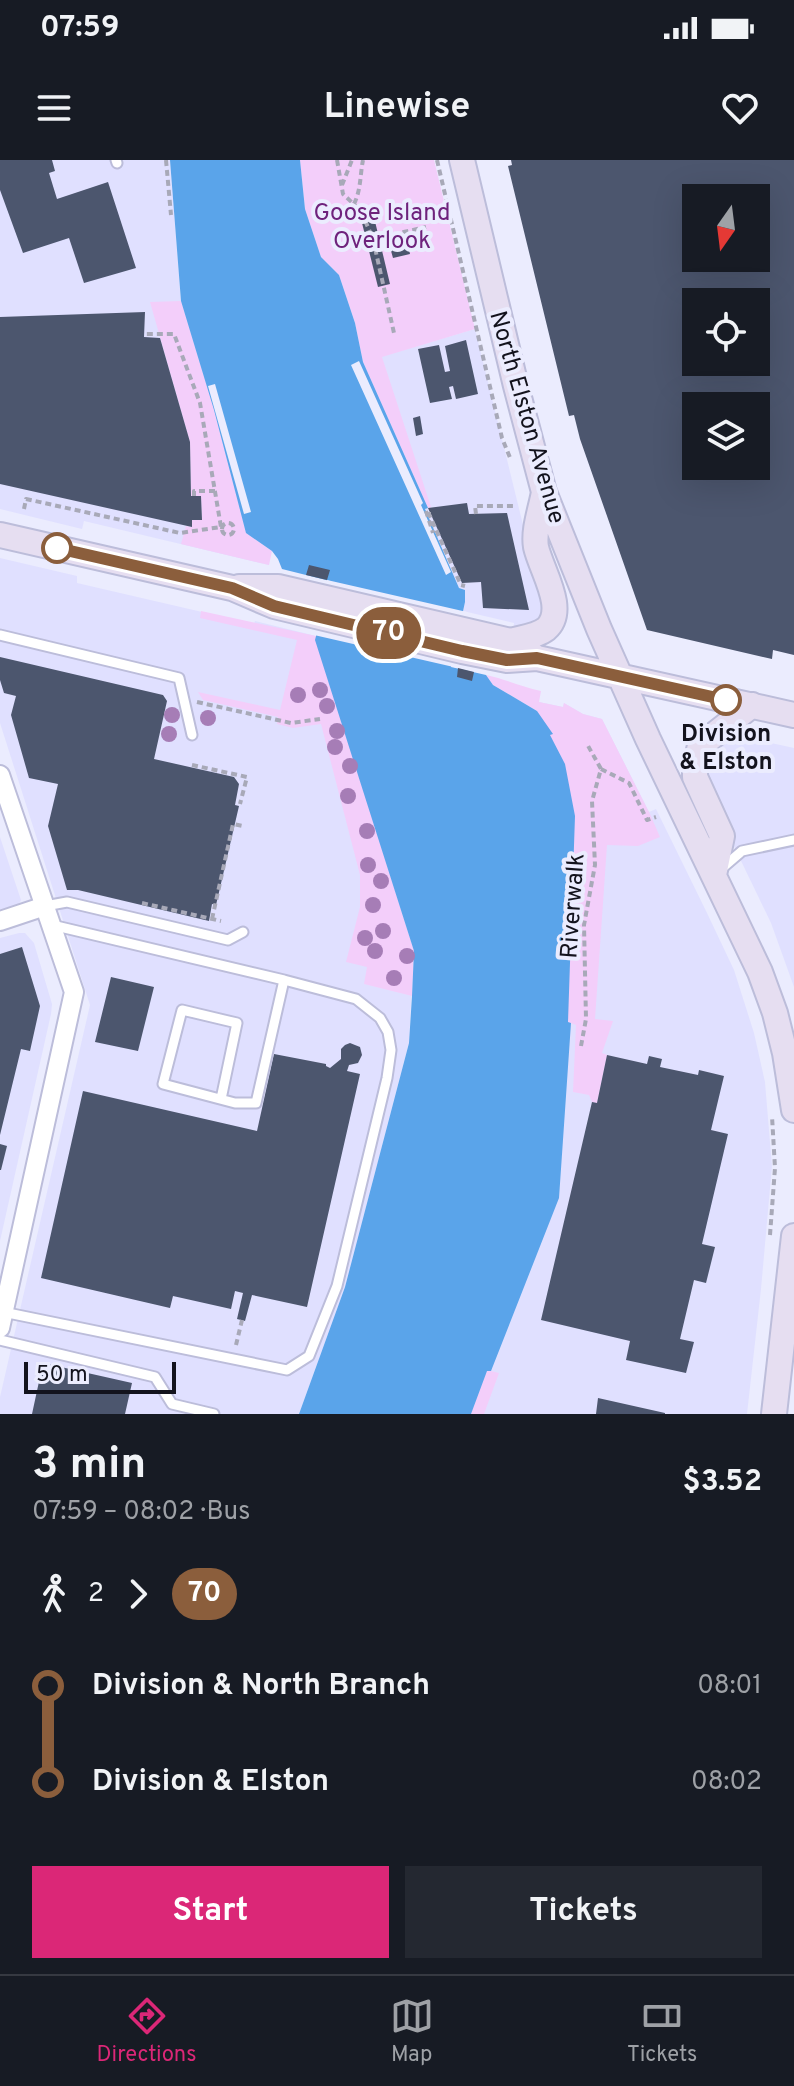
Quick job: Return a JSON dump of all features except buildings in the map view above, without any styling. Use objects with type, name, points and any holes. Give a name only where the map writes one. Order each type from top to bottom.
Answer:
[{"type":"main road","name":"North Elston Avenue","points":[[462,160],[544,492],[620,677],[760,972],[785,1053],[783,1114]]},
{"type":"main road","points":[[465,641],[511,641],[547,628],[555,612],[554,600],[536,545],[544,492]]},
{"type":"main road","points":[[0,535],[232,588],[274,606],[321,607],[465,641],[507,660],[537,658],[794,715]]},
{"type":"main road","points":[[511,641],[537,658]]},
{"type":"main road","points":[[714,875],[722,836],[695,777],[696,755],[700,746],[752,705]]},
{"type":"main road","points":[[774,1414],[787,1372],[782,1236]]},
{"type":"street","points":[[1,781],[74,992],[2,1320]]},
{"type":"street","points":[[0,921],[45,906]]},
{"type":"lane","points":[[0,635],[179,678],[192,735]]},
{"type":"lane","points":[[714,875],[742,851],[794,840]]},
{"type":"lane","points":[[45,906],[67,902],[228,940],[243,932]]},
{"type":"lane","points":[[2,1320],[287,1370],[309,1356],[337,1286],[391,1050],[388,1032],[380,1018],[356,999],[52,925]]},
{"type":"lane","points":[[221,1099],[237,1023],[182,1010],[163,1084],[235,1103],[256,1103],[284,980]]},
{"type":"lane","points":[[0,1340],[155,1377],[172,1404],[214,1414]]},
{"type":"path","points":[[166,160],[171,215]]},
{"type":"path","points":[[337,160],[343,194],[361,211],[373,239],[394,333]]},
{"type":"path","points":[[342,188],[352,160]]},
{"type":"path","points":[[354,204],[360,193],[363,160]]},
{"type":"path","points":[[437,160],[462,266]]},
{"type":"path","points":[[373,239],[426,227]]},
{"type":"path","points":[[24,509],[26,499],[180,533],[221,527],[200,403],[174,334],[145,334]]},
{"type":"path","points":[[194,496],[194,491],[216,491]]},
{"type":"path","points":[[476,514],[475,506],[513,506]]},
{"type":"path","points":[[433,533],[429,513],[461,585],[465,586]]},
{"type":"path","points":[[182,698],[291,723],[320,719]]},
{"type":"path","points":[[587,744],[601,769],[629,783],[647,820],[656,817]]},
{"type":"path","points":[[192,765],[247,777],[240,804]]},
{"type":"path","name":"Riverwalk","points":[[581,1046],[586,1019],[584,925],[595,865],[592,801],[601,769]]},
{"type":"path","points":[[221,921],[213,919],[233,824],[243,826]]},
{"type":"path","points":[[782,1236],[775,1168],[783,1114]]},
{"type":"shaded area","points":[[0,160],[170,160],[181,301],[269,565],[84,521],[82,529],[0,509]]},
{"type":"shaded area","points":[[475,329],[525,533],[547,601],[536,623],[513,632],[514,623],[463,611],[465,602],[363,362]]},
{"type":"shaded area","points":[[0,558],[77,576],[77,583],[316,636],[414,951],[409,1043],[345,1287],[299,1414],[0,1414],[0,1397],[90,1005],[0,723]]},
{"type":"shaded area","points":[[539,702],[563,707],[564,703],[583,714],[602,719],[649,812],[656,809],[707,913],[734,970],[754,1033],[765,1082],[772,1166],[747,1414],[471,1414]]},
{"type":"shaded area","points":[[734,735],[794,748],[794,987],[771,923],[701,778],[708,748],[720,737]]},
{"type":"shaded area","points":[[0,837],[21,900],[17,908],[0,914]]},
{"type":"shaded area","points":[[25,933],[34,943],[52,1004],[0,1241],[0,938]]},
{"type":"green space","name":"Goose Island Overlook","points":[[300,160],[434,160],[475,329],[382,357],[431,507],[428,508],[363,362],[355,323],[339,275],[321,257],[305,209]]},
{"type":"green space","points":[[181,301],[246,533],[272,551],[269,565],[181,544],[186,526],[191,527],[192,520],[202,520],[201,496],[191,496],[190,442],[150,302]]},
{"type":"green space","points":[[201,611],[316,636],[414,951],[412,996],[364,984],[367,967],[346,962],[360,907],[360,875],[321,724],[293,728],[277,724],[278,717],[203,700],[198,692],[280,710],[297,640],[200,618]]},
{"type":"green space","points":[[486,675],[541,691],[539,702],[563,707],[564,703],[583,714],[602,719],[660,837],[638,846],[607,845],[595,1019],[613,1021],[602,1053],[607,1055],[597,1103],[592,1102],[589,1095],[573,1092],[576,1025],[568,1022],[537,711],[493,685]]},
{"type":"green space","points":[[487,1370],[499,1373],[484,1414],[471,1414]]},
{"type":"water","points":[[170,160],[300,160],[305,209],[321,257],[339,275],[355,323],[363,362],[428,508],[425,509],[459,588],[465,590],[451,667],[486,675],[493,685],[537,711],[553,734],[550,735],[565,764],[575,816],[568,1022],[571,1023],[559,1198],[471,1414],[299,1414],[345,1287],[409,1043],[414,951],[315,640],[330,581],[282,569],[272,551],[246,533],[181,301]]},
{"type":"pier","points":[[359,361],[423,503],[421,505],[451,572],[446,575],[351,365]]},
{"type":"pier","points":[[215,384],[251,512],[244,514],[208,386]]},
{"type":"pier","points":[[327,580],[467,612],[456,664],[459,664],[458,668],[314,635]]},
{"type":"bus line","name":"70","points":[[57,548],[232,588],[274,606],[462,651],[507,660],[537,658],[726,700]]},
{"type":"place","name":"Division & Elston","points":[[726,700]]}]
